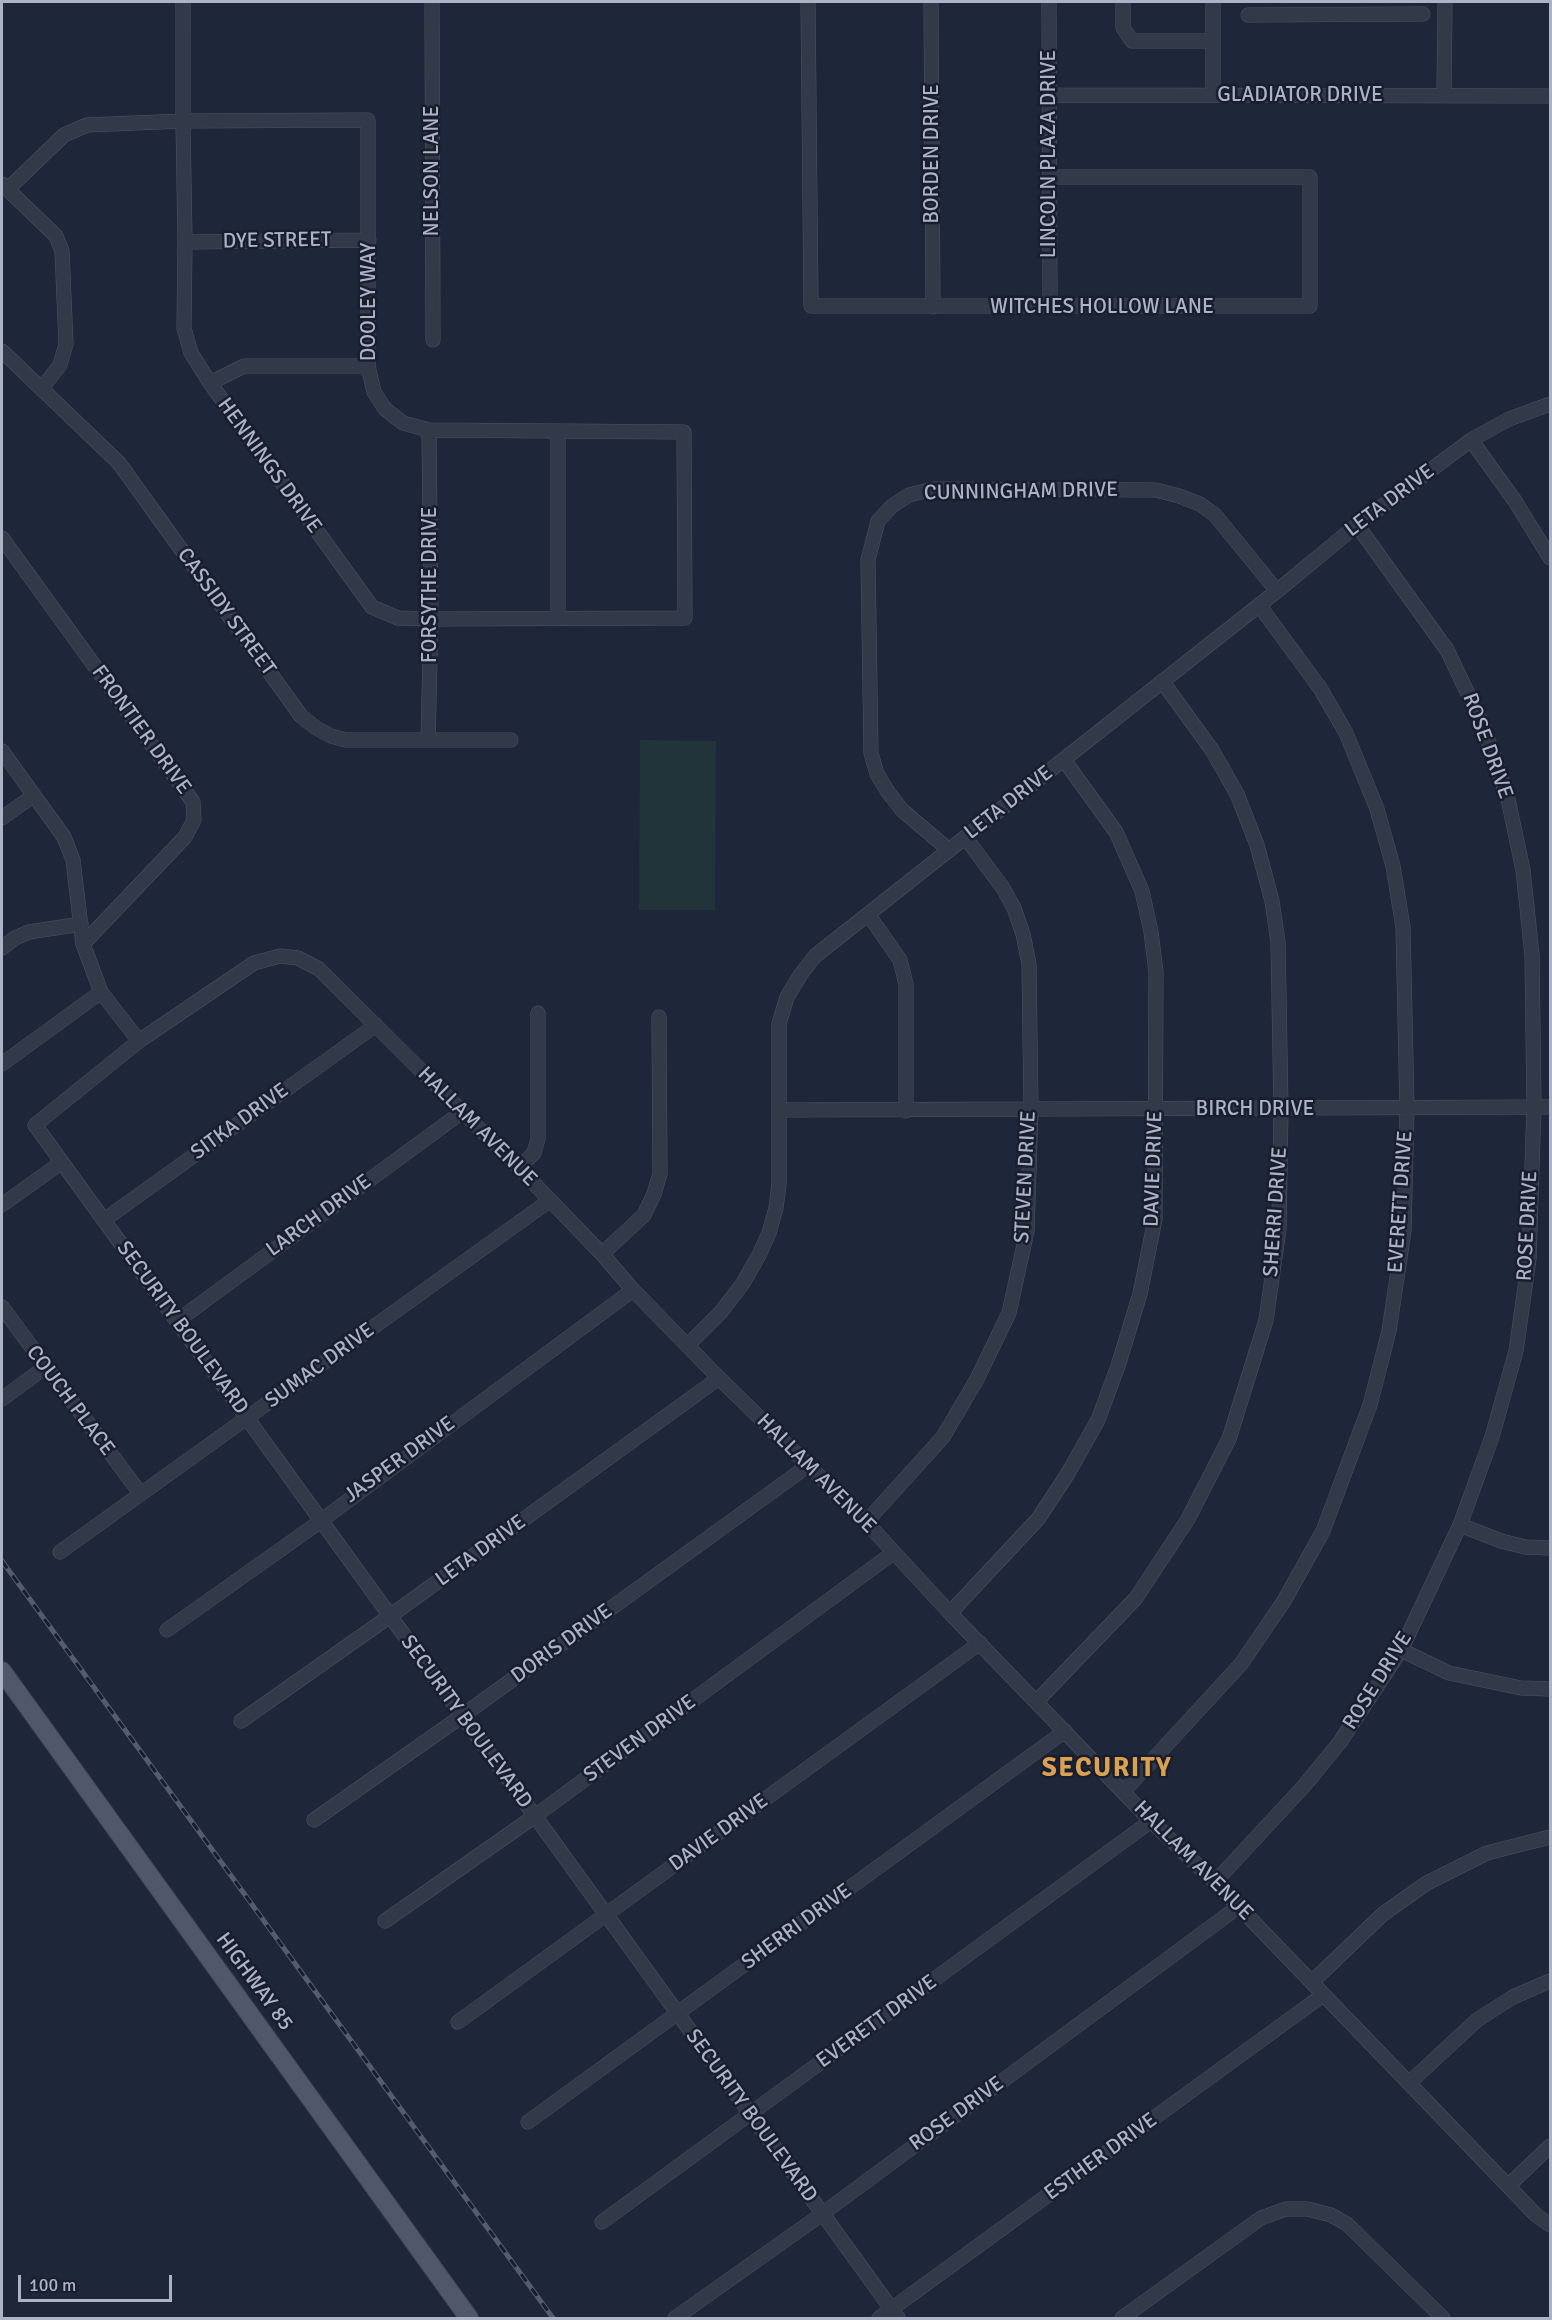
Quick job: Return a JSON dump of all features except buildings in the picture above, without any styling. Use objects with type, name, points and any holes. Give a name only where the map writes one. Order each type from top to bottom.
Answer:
[{"type":"main road","name":"HIGHWAY 85","points":[[2,1671],[469,2319]]},
{"type":"street","name":"HENNINGS DRIVE","points":[[183,2],[184,328],[191,353],[210,383],[372,608],[398,618],[685,618]]},
{"type":"street","name":"NELSON LANE","points":[[432,2],[433,340]]},
{"type":"street","name":"WITCHES HOLLOW LANE","points":[[808,2],[811,306],[1310,306],[1310,177],[1050,177]]},
{"type":"street","name":"BORDEN DRIVE","points":[[931,2],[933,307]]},
{"type":"street","name":"LINCOLN PLAZA DRIVE","points":[[1049,2],[1050,307]]},
{"type":"street","points":[[1123,2],[1123,28],[1132,41],[1212,41]]},
{"type":"street","points":[[1213,2],[1213,95]]},
{"type":"street","points":[[1444,95],[1445,2]]},
{"type":"street","points":[[1248,15],[1339,8],[1423,14]]},
{"type":"street","name":"GLADIATOR DRIVE","points":[[1049,95],[1551,96]]},
{"type":"street","name":"DOOLEY WAY","points":[[5,186],[64,135],[87,125],[183,121],[368,120],[368,366],[374,392],[385,409],[403,423],[429,430],[684,432],[685,618]]},
{"type":"street","points":[[5,186],[56,236],[62,251],[66,344],[60,365],[42,388]]},
{"type":"street","name":"DYE STREET","points":[[185,242],[369,240]]},
{"type":"street","name":"CASSIDY STREET","points":[[2,351],[119,463],[301,716],[316,728],[331,736],[346,740],[511,740]]},
{"type":"street","points":[[210,383],[244,366],[368,366]]},
{"type":"street","name":"LETA DRIVE","points":[[688,1345],[721,1312],[742,1283],[769,1233],[776,1208],[779,1184],[779,1024],[787,997],[815,956],[1277,591],[1357,525],[1471,440],[1509,419],[1551,404]]},
{"type":"street","name":"FORSYTHE DRIVE","points":[[428,739],[431,619],[429,430]]},
{"type":"street","points":[[558,432],[558,618]]},
{"type":"street","points":[[1471,440],[1515,501],[1551,558]]},
{"type":"street","name":"CUNNINGHAM DRIVE","points":[[949,850],[902,810],[877,774],[872,753],[868,560],[878,521],[892,506],[909,495],[933,489],[1155,490],[1200,504],[1215,515],[1277,591]]},
{"type":"street","name":"ROSE DRIVE","points":[[1215,1882],[1304,1786],[1340,1742],[1401,1650],[1461,1525],[1492,1437],[1516,1351],[1529,1259],[1534,1107],[1532,955],[1523,870],[1508,799],[1483,724],[1447,650],[1357,525]]},
{"type":"street","name":"FRONTIER DRIVE","points":[[2,538],[193,802],[195,820],[185,837],[83,944]]},
{"type":"street","name":"EVERETT DRIVE","points":[[1124,1791],[1241,1664],[1284,1601],[1323,1531],[1370,1405],[1389,1331],[1404,1231],[1407,1107],[1403,927],[1393,866],[1377,809],[1341,724],[1320,688],[1259,605]]},
{"type":"street","name":"SHERRI DRIVE","points":[[1037,1701],[1136,1598],[1188,1519],[1228,1439],[1266,1320],[1279,1229],[1281,1109],[1278,942],[1272,901],[1257,846],[1237,794],[1212,750],[1162,681]]},
{"type":"street","points":[[2,751],[64,837],[74,860],[83,944],[101,992],[139,1041]]},
{"type":"street","name":"DAVIE DRIVE","points":[[950,1613],[1038,1519],[1098,1420],[1118,1366],[1140,1294],[1155,1219],[1156,972],[1142,891],[1116,832],[1064,760]]},
{"type":"street","points":[[2,818],[33,796]]},
{"type":"street","name":"STEVEN DRIVE","points":[[866,1521],[943,1437],[978,1379],[1009,1313],[1027,1231],[1031,1109],[1029,964],[1023,934],[1014,908],[1003,888],[965,837]]},
{"type":"street","points":[[868,914],[900,960],[906,984],[906,1111]]},
{"type":"street","points":[[2,948],[15,938],[29,932],[81,924]]},
{"type":"street","name":"HALLAM AVENUE","points":[[35,1125],[139,1041],[254,963],[280,956],[298,958],[319,969],[519,1168],[719,1378],[866,1521],[950,1613],[1151,1821],[1215,1882],[1536,2215],[1551,2225]]},
{"type":"street","points":[[2,1064],[101,992]]},
{"type":"street","points":[[519,1168],[534,1153],[538,1139],[538,1013]]},
{"type":"street","points":[[602,1254],[644,1215],[660,1174],[659,1017]]},
{"type":"street","name":"SITKA DRIVE","points":[[104,1220],[376,1025]]},
{"type":"street","name":"BIRCH DRIVE","points":[[780,1110],[1551,1107]]},
{"type":"street","name":"LARCH DRIVE","points":[[177,1321],[462,1112]]},
{"type":"street","name":"SECURITY BOULEVARD","points":[[35,1125],[894,2314]]},
{"type":"street","points":[[2,1205],[62,1162]]},
{"type":"street","name":"SUMAC DRIVE","points":[[60,1552],[549,1201]]},
{"type":"street","name":"JASPER DRIVE","points":[[167,1630],[633,1290]]},
{"type":"street","name":"COUCH PLACE","points":[[2,1307],[44,1368],[140,1493]]},
{"type":"street","points":[[2,1399],[44,1368]]},
{"type":"street","name":"LETA DRIVE","points":[[241,1721],[719,1378]]},
{"type":"street","name":"DORIS DRIVE","points":[[314,1820],[809,1465]]},
{"type":"street","points":[[1461,1525],[1501,1541],[1551,1548]]},
{"type":"street","name":"STEVEN DRIVE","points":[[385,1922],[535,1816],[893,1552]]},
{"type":"street","name":"DAVIE DRIVE","points":[[458,2022],[980,1643]]},
{"type":"street","points":[[1401,1650],[1449,1673],[1521,1688],[1551,1689]]},
{"type":"street","name":"SHERRI DRIVE","points":[[528,2122],[1065,1731]]},
{"type":"street","name":"EVERETT DRIVE","points":[[603,2222],[1151,1821]]},
{"type":"street","points":[[1312,1982],[1383,1914],[1426,1883],[1487,1853],[1551,1837]]},
{"type":"street","name":"ROSE DRIVE","points":[[675,2319],[822,2214],[1238,1907]]},
{"type":"street","points":[[1409,2083],[1477,2020],[1513,1997],[1551,1981]]},
{"type":"street","name":"ESTHER DRIVE","points":[[879,2319],[894,2314],[1323,1995]]},
{"type":"street","points":[[1508,2186],[1551,2146]]},
{"type":"street","points":[[1122,2319],[1261,2218],[1286,2209],[1308,2209],[1331,2215],[1347,2224],[1443,2319]]},
{"type":"shaded area","points":[[640,740],[716,741],[715,910],[639,910]]},
{"type":"railway","points":[[2,1561],[553,2318]]},
{"type":"district","name":"SECURITY","points":[[1107,1769]]}]
